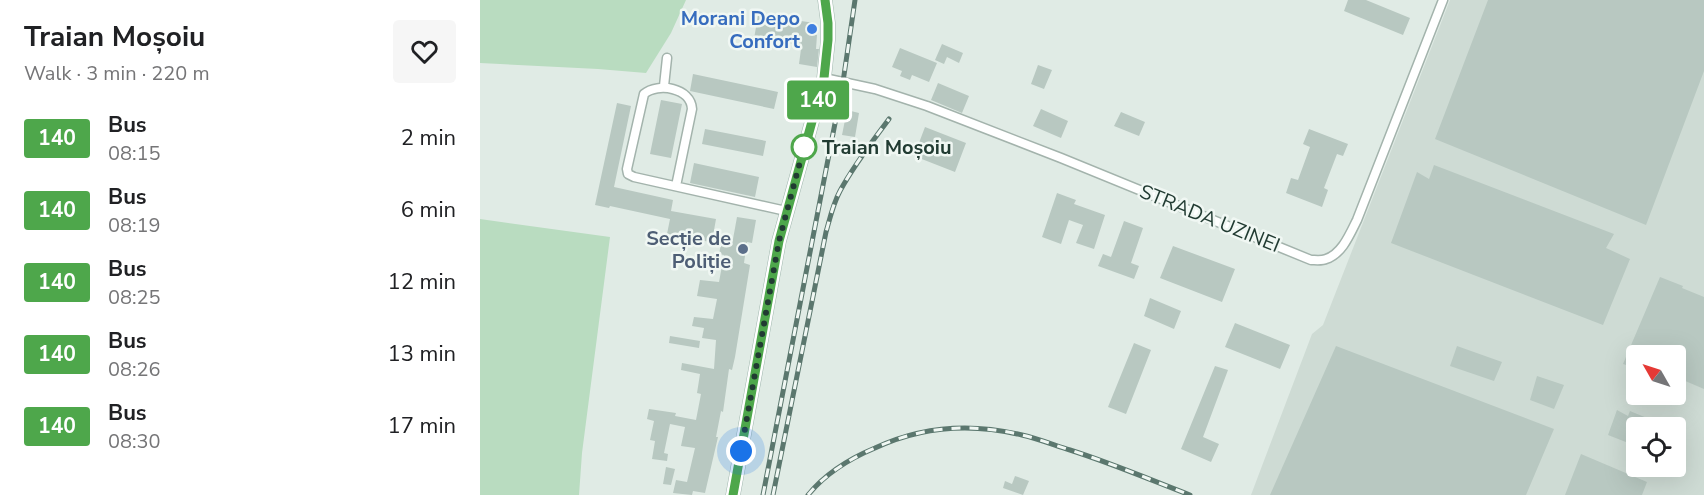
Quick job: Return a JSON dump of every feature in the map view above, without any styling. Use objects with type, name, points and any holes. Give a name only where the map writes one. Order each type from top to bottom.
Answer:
[{"type":"main road","points":[[733,495],[772,274],[786,212],[824,78],[828,40],[825,0]]},
{"type":"street","name":"STRADA UZINEI","points":[[824,78],[875,89],[927,106],[1311,260],[1325,260],[1338,251],[1357,220],[1443,0]]},
{"type":"street","points":[[664,86],[668,58]]},
{"type":"street","points":[[676,186],[692,104],[679,92],[664,86],[649,90],[644,94],[627,169],[628,174],[634,177],[786,212]]},
{"type":"shaded area","points":[[1450,0],[1704,0],[1704,495],[1251,495],[1312,334],[1323,325]]},
{"type":"green space","points":[[480,0],[686,0],[671,33],[646,73],[480,63]]},
{"type":"green space","points":[[480,219],[610,237],[582,453],[579,495],[480,495]]},
{"type":"building","points":[[1348,0],[1366,0],[1410,18],[1403,35],[1344,11]]},
{"type":"building","points":[[1488,0],[1704,0],[1704,71],[1646,225],[1435,139]]},
{"type":"building","points":[[758,15],[815,23],[816,49],[819,49],[817,67],[799,64],[801,49],[796,48],[796,44],[754,39]]},
{"type":"building","points":[[942,44],[963,53],[959,63],[947,57],[944,64],[935,60]]},
{"type":"building","points":[[900,48],[937,63],[929,82],[912,75],[910,80],[900,76],[902,71],[892,67]]},
{"type":"building","points":[[1038,65],[1052,70],[1044,89],[1031,84]]},
{"type":"building","points":[[693,74],[778,92],[774,109],[690,91]]},
{"type":"building","points":[[938,83],[969,96],[962,113],[931,100]]},
{"type":"building","points":[[661,100],[682,104],[671,158],[650,154]]},
{"type":"building","points":[[617,103],[631,106],[614,187],[673,200],[671,211],[716,219],[713,236],[733,239],[737,217],[756,220],[752,243],[747,242],[744,263],[750,265],[735,357],[732,370],[729,369],[723,412],[721,411],[716,437],[718,437],[705,493],[693,491],[692,495],[673,493],[676,480],[687,482],[695,448],[681,446],[685,427],[670,424],[664,453],[668,454],[667,461],[652,459],[655,441],[650,440],[654,421],[647,419],[649,409],[676,413],[675,416],[696,420],[701,394],[697,393],[700,374],[681,370],[682,363],[714,369],[716,340],[702,338],[704,328],[692,326],[694,317],[713,319],[717,299],[697,296],[700,280],[719,282],[724,255],[719,254],[721,244],[667,234],[670,219],[595,205]]},
{"type":"building","points":[[1041,109],[1068,121],[1061,138],[1033,126]]},
{"type":"building","points":[[847,110],[859,113],[855,137],[842,135]]},
{"type":"building","points":[[1121,112],[1145,122],[1139,136],[1114,126]]},
{"type":"building","points":[[925,127],[966,143],[955,172],[914,156]]},
{"type":"building","points":[[705,129],[766,141],[763,156],[702,144]]},
{"type":"building","points":[[1309,129],[1348,144],[1343,156],[1337,154],[1324,188],[1328,190],[1322,207],[1286,193],[1291,178],[1298,180],[1310,147],[1303,144]]},
{"type":"building","points":[[694,163],[759,177],[755,197],[690,183]]},
{"type":"building","points":[[1434,165],[1614,234],[1606,248],[1630,259],[1603,325],[1391,243],[1417,172],[1429,179]]},
{"type":"building","points":[[1057,193],[1076,200],[1074,204],[1105,215],[1094,249],[1076,243],[1083,225],[1069,220],[1061,244],[1042,237]]},
{"type":"building","points":[[1124,221],[1143,228],[1131,263],[1139,266],[1134,279],[1098,266],[1103,254],[1111,257]]},
{"type":"building","points":[[1173,246],[1235,269],[1222,302],[1160,278]]},
{"type":"building","points":[[1660,277],[1704,297],[1704,389],[1686,381],[1686,345],[1631,345]]},
{"type":"building","points":[[1150,298],[1181,311],[1174,329],[1144,316]]},
{"type":"building","points":[[1235,323],[1290,345],[1280,369],[1225,347]]},
{"type":"building","points":[[670,336],[700,341],[699,348],[669,343]]},
{"type":"building","points":[[1134,343],[1151,350],[1126,414],[1108,407]]},
{"type":"building","points":[[1336,346],[1554,429],[1526,495],[1270,495]]},
{"type":"building","points":[[1457,346],[1502,362],[1494,381],[1450,366]]},
{"type":"building","points":[[1215,366],[1228,370],[1203,437],[1219,444],[1211,462],[1181,449]]},
{"type":"building","points":[[1537,376],[1564,385],[1554,409],[1530,400]]},
{"type":"building","points":[[1617,410],[1628,416],[1630,411],[1644,417],[1626,417],[1626,442],[1608,435]]},
{"type":"building","points":[[1581,454],[1626,473],[1626,477],[1635,477],[1647,482],[1642,495],[1565,495]]},
{"type":"building","points":[[666,467],[675,469],[671,485],[663,484]]},
{"type":"building","points":[[1015,476],[1029,481],[1023,495],[1003,488],[1005,481],[1012,484]]},
{"type":"railway","points":[[763,495],[843,82],[855,0]]},
{"type":"railway","points":[[773,495],[832,211],[851,172],[889,119]]},
{"type":"railway","points":[[808,495],[839,467],[875,448],[929,431],[966,428],[1003,431],[1034,438],[1101,460],[1190,495]]},
{"type":"bus line","name":"140","points":[[733,495],[779,241],[824,78],[828,40],[825,0]]},
{"type":"place","name":"Morani Depo Confort","points":[[812,29]]},
{"type":"place","name":"Traian Moșoiu","points":[[804,147]]},
{"type":"place","name":"Secție de Poliție","points":[[743,249]]},
{"type":"route","points":[[741,451],[772,274],[804,147]]}]
